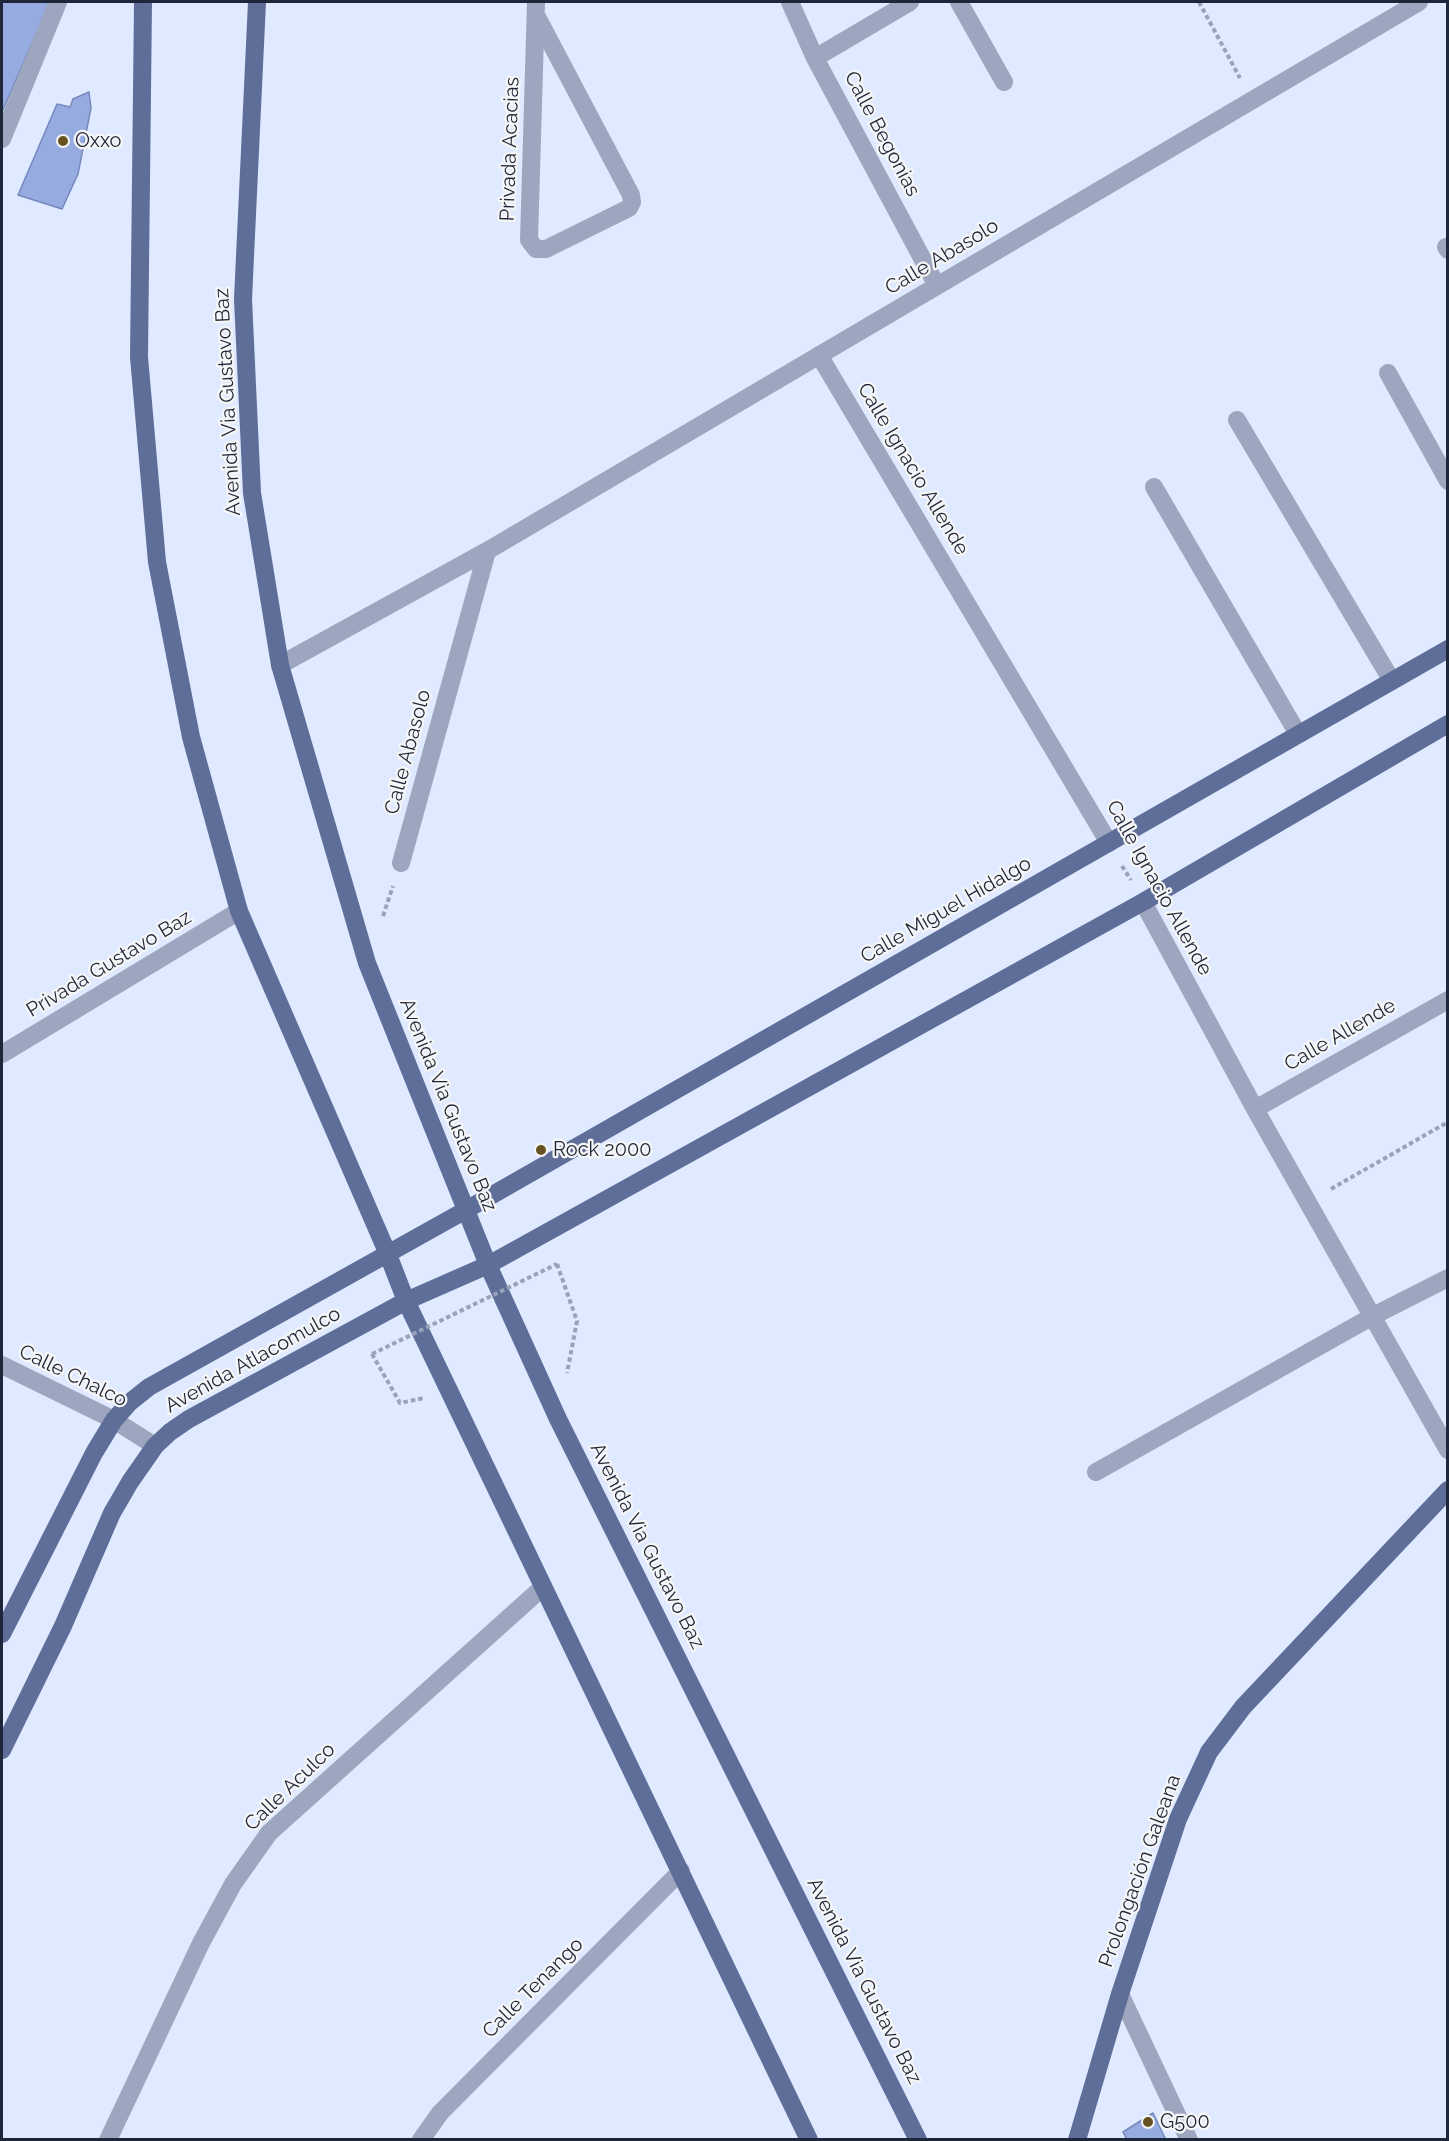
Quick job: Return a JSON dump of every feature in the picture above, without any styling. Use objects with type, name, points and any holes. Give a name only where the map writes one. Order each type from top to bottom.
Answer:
[{"type":"main road","points":[[143,2],[139,357],[157,562],[191,737],[239,911],[406,1300],[809,2139]]},
{"type":"main road","name":"Avenida Via Gustavo Baz","points":[[257,2],[243,299],[252,493],[280,664],[367,963],[488,1265],[558,1419],[918,2139]]},
{"type":"main road","name":"Calle Miguel Hidalgo","points":[[466,1210],[1448,649]]},
{"type":"main road","points":[[488,1265],[1143,902],[1448,724]]},
{"type":"main road","name":"Avenida Atlacomulco","points":[[2,1634],[72,1494],[114,1420],[149,1387],[387,1252],[466,1210]]},
{"type":"main road","name":"Avenida Atlacomulco","points":[[2,1750],[63,1626],[112,1514],[130,1482],[155,1446],[189,1419],[406,1300],[488,1265]]},
{"type":"main road","name":"Prolongación Galeana","points":[[1077,2139],[1120,1994],[1178,1819],[1209,1752],[1243,1707],[1448,1490]]},
{"type":"street","points":[[2,139],[58,2]]},
{"type":"street","name":"Calle Begonias","points":[[790,2],[815,58],[937,286]]},
{"type":"street","points":[[815,58],[910,2]]},
{"type":"street","points":[[958,2],[1004,82]]},
{"type":"street","name":"Calle Abasolo","points":[[280,664],[487,551],[1419,2]]},
{"type":"street","name":"Privada Acacias","points":[[537,9],[631,195],[632,202],[629,208],[546,249],[536,249],[529,240],[537,9]]},
{"type":"street","name":"Calle Ignacio Allende","points":[[819,356],[1109,843]]},
{"type":"street","points":[[1388,373],[1448,481]]},
{"type":"street","points":[[1237,420],[1392,681]]},
{"type":"street","points":[[1154,487],[1299,734]]},
{"type":"street","name":"Calle Abasolo","points":[[401,863],[487,551]]},
{"type":"street","name":"Calle Ignacio Allende","points":[[1143,902],[1255,1109],[1448,1450]]},
{"type":"street","name":"Privada Gustavo Baz","points":[[2,1054],[239,911]]},
{"type":"street","name":"Calle Allende","points":[[1255,1109],[1448,1000]]},
{"type":"street","points":[[1096,1472],[1373,1317],[1448,1278]]},
{"type":"street","name":"Calle Chalco","points":[[2,1365],[114,1420],[155,1446]]},
{"type":"street","name":"Calle Aculco","points":[[108,2139],[201,1943],[233,1884],[269,1833],[543,1587]]},
{"type":"street","name":"Calle Tenango","points":[[421,2139],[440,2113],[681,1871]]},
{"type":"street","points":[[1120,1994],[1190,2139]]},
{"type":"path","points":[[1199,2],[1252,99]]},
{"type":"path","name":"Calle Ignacio Allende","points":[[1109,843],[1143,902]]},
{"type":"path","points":[[382,918],[401,863]]},
{"type":"path","points":[[1308,1202],[1448,1122]]},
{"type":"path","points":[[400,1403],[372,1354],[557,1264],[577,1321]]},
{"type":"building","points":[[2,2],[50,2],[2,112]]},
{"type":"building","name":"Oxxo","points":[[89,92],[91,108],[78,174],[62,209],[18,195],[57,104],[70,107],[73,99]]},
{"type":"building","name":"G500","points":[[1153,2113],[1166,2140],[1127,2140],[1123,2132]]},
{"type":"place","name":"Oxxo","points":[[63,141]]},
{"type":"place","name":"Rock 2000","points":[[541,1150]]},
{"type":"place","name":"G500","points":[[1148,2122]]}]
